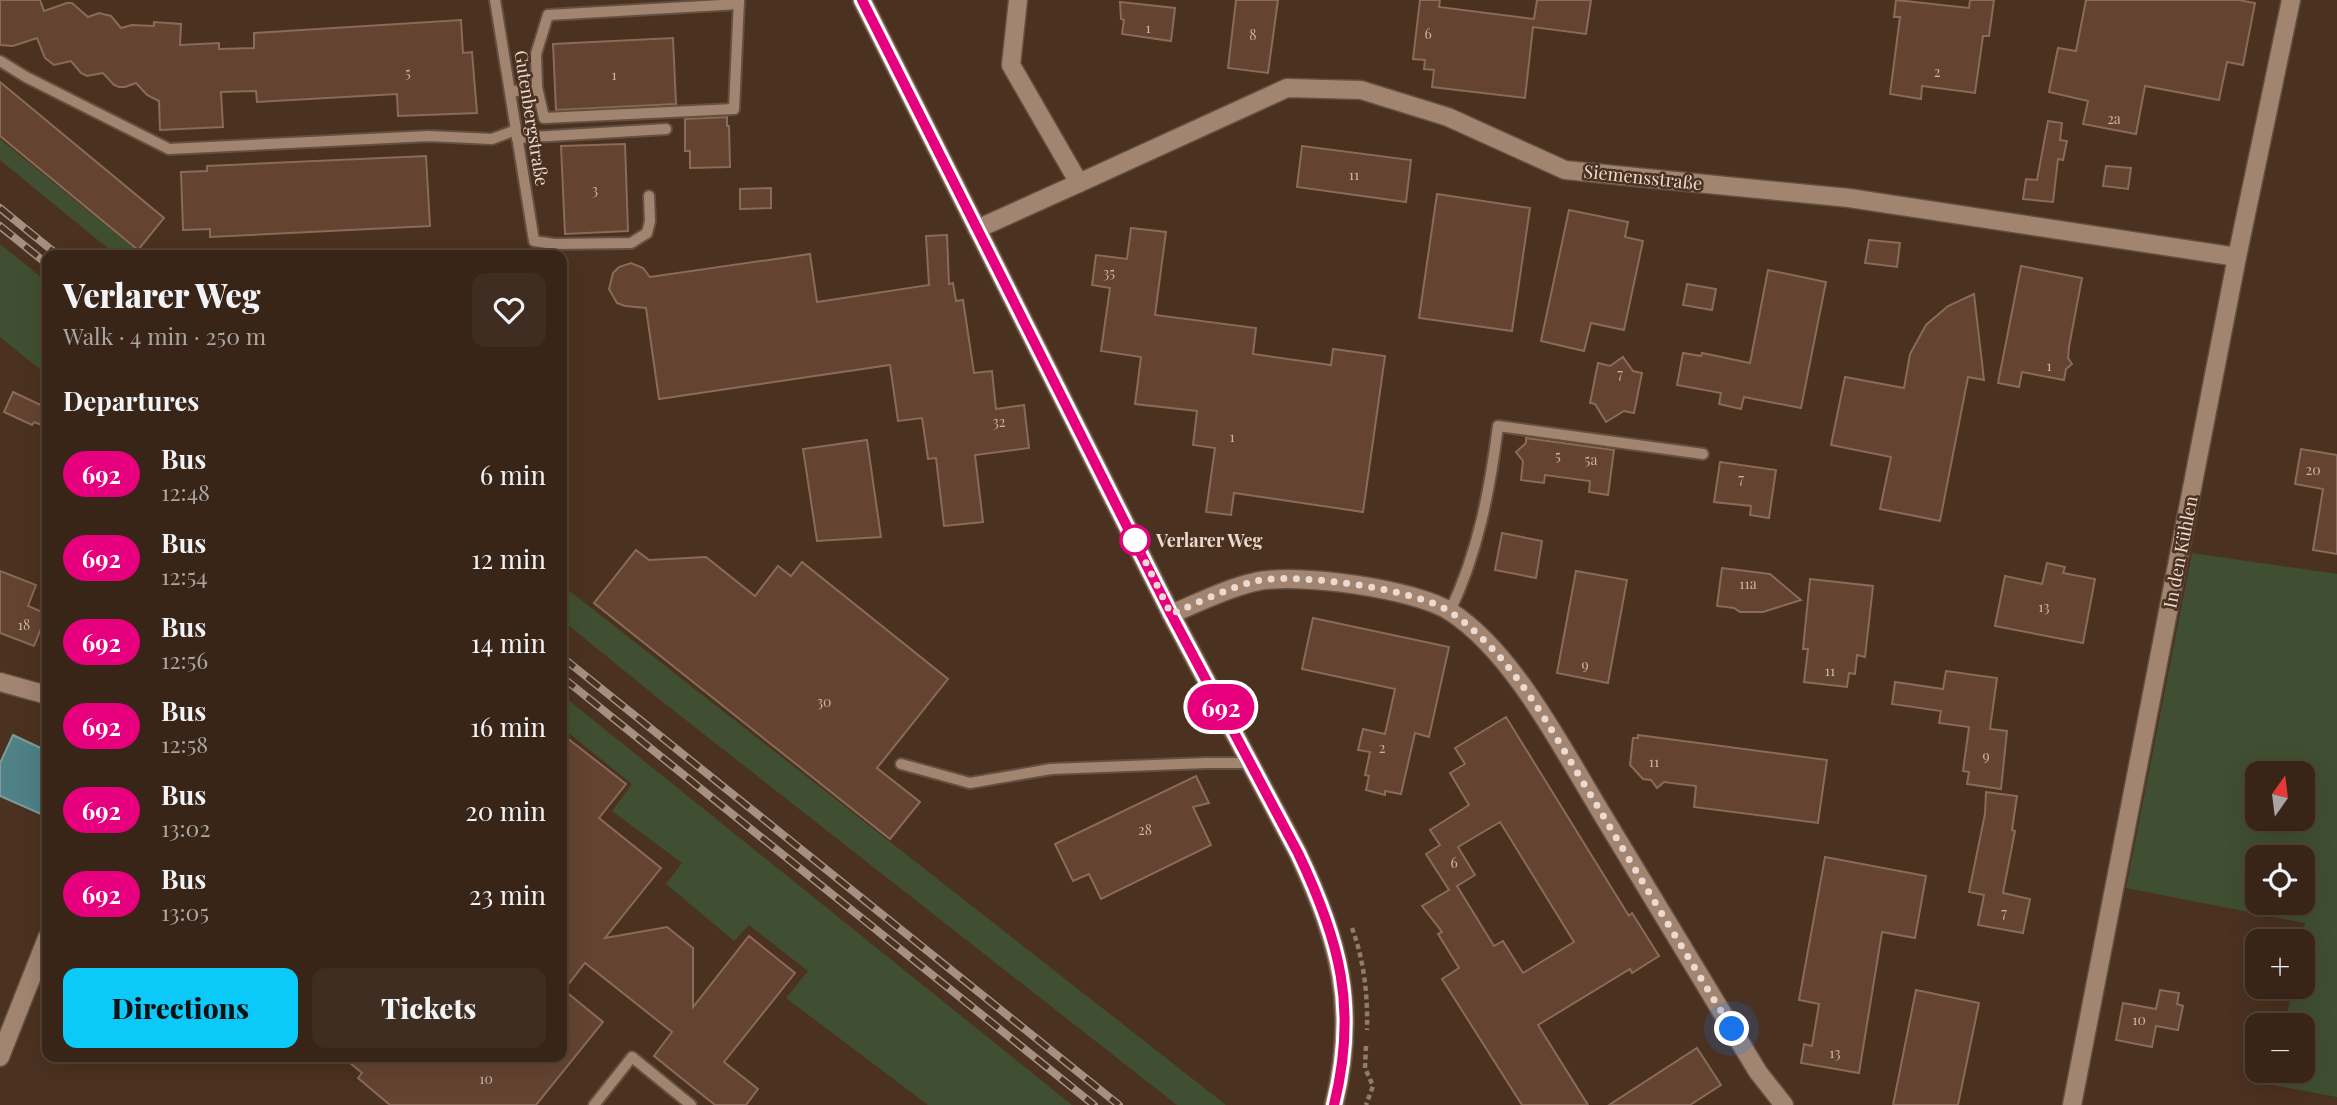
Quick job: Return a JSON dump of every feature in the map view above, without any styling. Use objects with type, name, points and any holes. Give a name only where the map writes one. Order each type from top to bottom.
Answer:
[{"type":"street","points":[[862,0],[1171,614],[1298,853],[1331,931],[1342,975],[1345,1017],[1343,1063],[1337,1104]]},
{"type":"street","points":[[977,229],[1079,183],[1011,65],[1018,0]]},
{"type":"street","name":"In den Kühlen","points":[[2072,1105],[2237,257],[2291,0]]},
{"type":"street","name":"Siemensstraße","points":[[1079,183],[1287,88],[1361,90],[1448,117],[1565,170],[1849,198],[2237,257]]},
{"type":"street","points":[[1171,614],[1254,582],[1282,578],[1387,591],[1410,596],[1450,611],[1497,652],[1547,724],[1758,1072],[1784,1105]]},
{"type":"street","points":[[0,682],[42,694]]},
{"type":"street","points":[[0,1057],[42,951]]},
{"type":"lane","name":"Gutenbergstraße","points":[[495,0],[534,241],[554,244],[631,243],[647,233],[650,221],[649,196]]},
{"type":"lane","points":[[739,2],[734,109],[544,118],[537,87],[536,54],[548,15],[739,2]]},
{"type":"lane","points":[[0,61],[26,77],[169,149],[429,136],[492,139],[517,134],[666,129]]},
{"type":"lane","points":[[510,92],[537,87]]},
{"type":"lane","points":[[1450,611],[1460,590],[1481,522],[1492,474],[1498,426],[1703,454]]},
{"type":"lane","points":[[901,764],[970,783],[1051,769],[1251,763]]},
{"type":"lane","points":[[594,1105],[632,1057],[691,1105]]},
{"type":"green space","points":[[0,139],[136,250],[110,250],[0,160]]},
{"type":"green space","points":[[0,244],[42,278],[42,371],[0,337]]},
{"type":"green space","points":[[2192,553],[2337,574],[2337,1097],[2273,1085],[2315,1083],[2315,1013],[2288,1013],[2290,999],[2315,999],[2315,929],[2304,929],[2305,923],[2264,915],[2315,915],[2315,845],[2245,845],[2245,911],[2126,888]]},
{"type":"green space","points":[[567,589],[1226,1105],[1177,1105],[567,624]]},
{"type":"green space","points":[[567,699],[1072,1105],[928,1105],[786,998],[808,971],[749,925],[734,941],[666,884],[682,863],[612,811],[632,784],[567,732]]},
{"type":"water","points":[[13,735],[42,749],[42,815],[0,796],[0,763]]},
{"type":"building","points":[[0,0],[40,0],[44,11],[72,3],[88,17],[99,13],[111,16],[121,28],[132,25],[154,26],[154,22],[181,24],[180,45],[219,43],[219,49],[254,48],[254,33],[461,20],[463,53],[472,52],[477,113],[398,116],[397,94],[257,102],[256,91],[221,92],[223,127],[160,130],[159,101],[147,95],[136,83],[119,87],[103,73],[87,76],[81,73],[71,61],[54,65],[45,58],[37,38],[13,46],[0,45]]},
{"type":"building","points":[[1236,0],[1278,0],[1268,73],[1228,68]]},
{"type":"building","points":[[1420,0],[1440,0],[1439,7],[1534,19],[1537,0],[1591,0],[1586,34],[1533,27],[1525,98],[1432,87],[1434,70],[1424,69],[1425,60],[1413,59]]},
{"type":"building","points":[[1896,0],[1969,8],[1970,0],[1994,0],[1989,36],[1983,36],[1975,93],[1922,86],[1921,99],[1890,94],[1900,17],[1894,17]]},
{"type":"building","points":[[2086,0],[2238,0],[2255,3],[2243,65],[2227,62],[2219,100],[2145,86],[2136,134],[2083,124],[2088,101],[2049,92],[2058,48],[2076,51]]},
{"type":"building","points":[[1120,2],[1175,8],[1171,41],[1122,34],[1124,20],[1121,19]]},
{"type":"building","points":[[673,38],[676,104],[556,110],[553,44]]},
{"type":"building","points":[[0,82],[164,218],[138,250],[0,136]]},
{"type":"building","points":[[727,117],[730,167],[690,168],[690,151],[685,151],[685,119]]},
{"type":"building","points":[[2048,121],[2062,123],[2060,140],[2067,141],[2063,160],[2058,159],[2053,202],[2023,199],[2026,179],[2037,180]]},
{"type":"building","points":[[625,144],[628,231],[565,234],[561,146]]},
{"type":"building","points":[[1302,146],[1411,160],[1406,202],[1297,187]]},
{"type":"building","points":[[426,156],[430,226],[210,237],[210,229],[183,230],[181,172],[207,171],[207,166]]},
{"type":"building","points":[[2106,166],[2131,168],[2128,189],[2103,186]]},
{"type":"building","points":[[771,188],[771,208],[740,209],[740,189]]},
{"type":"building","points":[[1437,194],[1530,208],[1512,331],[1419,318]]},
{"type":"building","points":[[1569,210],[1628,222],[1625,237],[1643,241],[1624,330],[1591,323],[1584,351],[1541,341]]},
{"type":"building","points":[[1131,228],[1166,232],[1155,315],[1256,328],[1253,354],[1331,365],[1333,349],[1385,356],[1363,512],[1234,493],[1231,515],[1206,512],[1215,448],[1193,445],[1197,411],[1135,404],[1141,357],[1101,351],[1110,288],[1092,285],[1096,255],[1127,259]]},
{"type":"building","points":[[947,235],[949,284],[953,283],[956,301],[963,300],[974,373],[992,371],[996,409],[1024,405],[1029,448],[975,455],[983,522],[944,526],[936,458],[928,459],[922,418],[898,421],[890,365],[659,399],[646,308],[617,303],[609,289],[613,273],[619,267],[631,263],[643,268],[650,277],[810,254],[817,302],[929,285],[926,236]]},
{"type":"building","points":[[1869,240],[1900,243],[1897,267],[1865,263]]},
{"type":"building","points":[[2021,266],[2082,278],[2069,347],[2068,358],[2072,364],[2066,369],[2064,380],[2022,372],[2019,387],[1998,383]]},
{"type":"building","points":[[1768,270],[1826,282],[1801,408],[1744,397],[1741,409],[1719,404],[1721,393],[1677,385],[1683,353],[1701,356],[1702,353],[1750,363]]},
{"type":"building","points":[[1687,284],[1716,289],[1712,310],[1683,305]]},
{"type":"building","points":[[1974,294],[1984,380],[1968,377],[1940,521],[1880,509],[1891,457],[1831,445],[1845,377],[1904,388],[1910,354],[1926,325],[1948,306]]},
{"type":"building","points":[[1623,357],[1633,371],[1642,373],[1634,413],[1624,411],[1606,422],[1595,404],[1590,403],[1598,363],[1610,366]]},
{"type":"building","points":[[13,392],[42,406],[42,425],[34,422],[32,425],[4,412]]},
{"type":"building","points":[[1526,438],[1614,450],[1608,495],[1589,492],[1590,481],[1545,475],[1544,483],[1521,480],[1523,461],[1516,452],[1526,443]]},
{"type":"building","points":[[867,440],[881,537],[817,541],[803,449]]},
{"type":"building","points":[[2301,449],[2337,455],[2337,554],[2313,550],[2323,489],[2295,484]]},
{"type":"building","points":[[1720,462],[1776,470],[1769,518],[1750,515],[1751,506],[1714,502]]},
{"type":"building","points":[[1502,533],[1542,541],[1536,578],[1495,570]]},
{"type":"building","points":[[636,550],[649,560],[706,557],[755,596],[778,566],[791,576],[802,562],[948,679],[877,768],[920,802],[890,839],[594,603]]},
{"type":"building","points":[[2047,563],[2065,567],[2063,573],[2095,579],[2083,643],[1995,626],[2005,576],[2042,584]]},
{"type":"building","points":[[1722,568],[1770,574],[1801,600],[1763,612],[1740,612],[1734,608],[1717,606]]},
{"type":"building","points":[[0,571],[36,585],[28,606],[42,612],[42,626],[34,646],[0,633]]},
{"type":"building","points":[[1576,571],[1627,580],[1608,683],[1557,673]]},
{"type":"building","points":[[1810,579],[1873,586],[1865,657],[1857,655],[1855,674],[1849,673],[1847,687],[1804,682],[1808,649],[1803,649]]},
{"type":"building","points":[[1313,618],[1449,647],[1429,737],[1415,733],[1401,794],[1385,791],[1385,795],[1366,790],[1369,776],[1365,775],[1370,752],[1358,750],[1363,729],[1385,734],[1395,689],[1302,669]]},
{"type":"building","points":[[1946,671],[1997,678],[1990,729],[2007,731],[2001,789],[1967,784],[1969,772],[1963,771],[1969,727],[1939,723],[1941,711],[1892,704],[1895,682],[1943,689]]},
{"type":"building","points":[[1506,717],[1629,916],[1632,913],[1659,956],[1632,973],[1630,969],[1538,1025],[1588,1105],[1522,1105],[1442,979],[1459,968],[1438,934],[1442,932],[1422,906],[1449,890],[1426,854],[1440,845],[1430,830],[1469,805],[1450,773],[1465,764],[1455,748]],"holes":[[[1500,822],[1574,942],[1523,973],[1503,941],[1494,946],[1457,886],[1475,875],[1458,847]]]},
{"type":"building","points":[[1638,735],[1827,760],[1818,823],[1694,807],[1696,786],[1664,782],[1657,788],[1651,780],[1643,779],[1630,765],[1633,738],[1638,738]]},
{"type":"building","points":[[567,738],[626,784],[599,818],[661,868],[605,938],[667,927],[693,948],[693,1007],[749,936],[795,973],[724,1062],[758,1089],[746,1105],[715,1105],[654,1056],[672,1032],[585,963],[567,986]]},
{"type":"building","points":[[1196,776],[1209,803],[1193,807],[1211,845],[1101,899],[1089,874],[1073,881],[1055,844]]},
{"type":"building","points":[[1986,792],[2017,796],[2012,830],[2015,831],[2003,893],[2030,899],[2023,933],[1978,925],[1984,895],[1969,892],[1985,814]]},
{"type":"building","points":[[1825,857],[1926,876],[1915,938],[1882,932],[1859,1073],[1801,1063],[1804,1044],[1812,1046],[1819,1004],[1799,1000]]},
{"type":"building","points":[[1916,990],[1979,1003],[1958,1105],[1893,1105]]},
{"type":"building","points":[[2160,990],[2179,993],[2177,1004],[2183,1006],[2178,1030],[2156,1026],[2152,1047],[2116,1040],[2123,1003],[2156,1009]]},
{"type":"building","points":[[567,992],[603,1022],[536,1105],[390,1105],[358,1078],[362,1073],[349,1062],[567,1062]]},
{"type":"building","points":[[1697,1048],[1721,1085],[1690,1105],[1609,1105]]},
{"type":"railway","points":[[0,208],[52,250]]},
{"type":"railway","points":[[0,226],[42,260]]},
{"type":"railway","points":[[567,661],[1119,1105]]},
{"type":"railway","points":[[567,681],[1094,1105]]},
{"type":"bus line","name":"692","points":[[862,0],[1171,614],[1316,891],[1331,931],[1342,975],[1345,1017],[1343,1063],[1334,1105]]},
{"type":"place","name":"Verlarer Weg","points":[[1135,540]]},
{"type":"route","points":[[1135,540],[1171,614],[1254,582],[1282,578],[1387,591],[1410,596],[1450,611],[1497,652],[1547,724],[1732,1029]]}]
